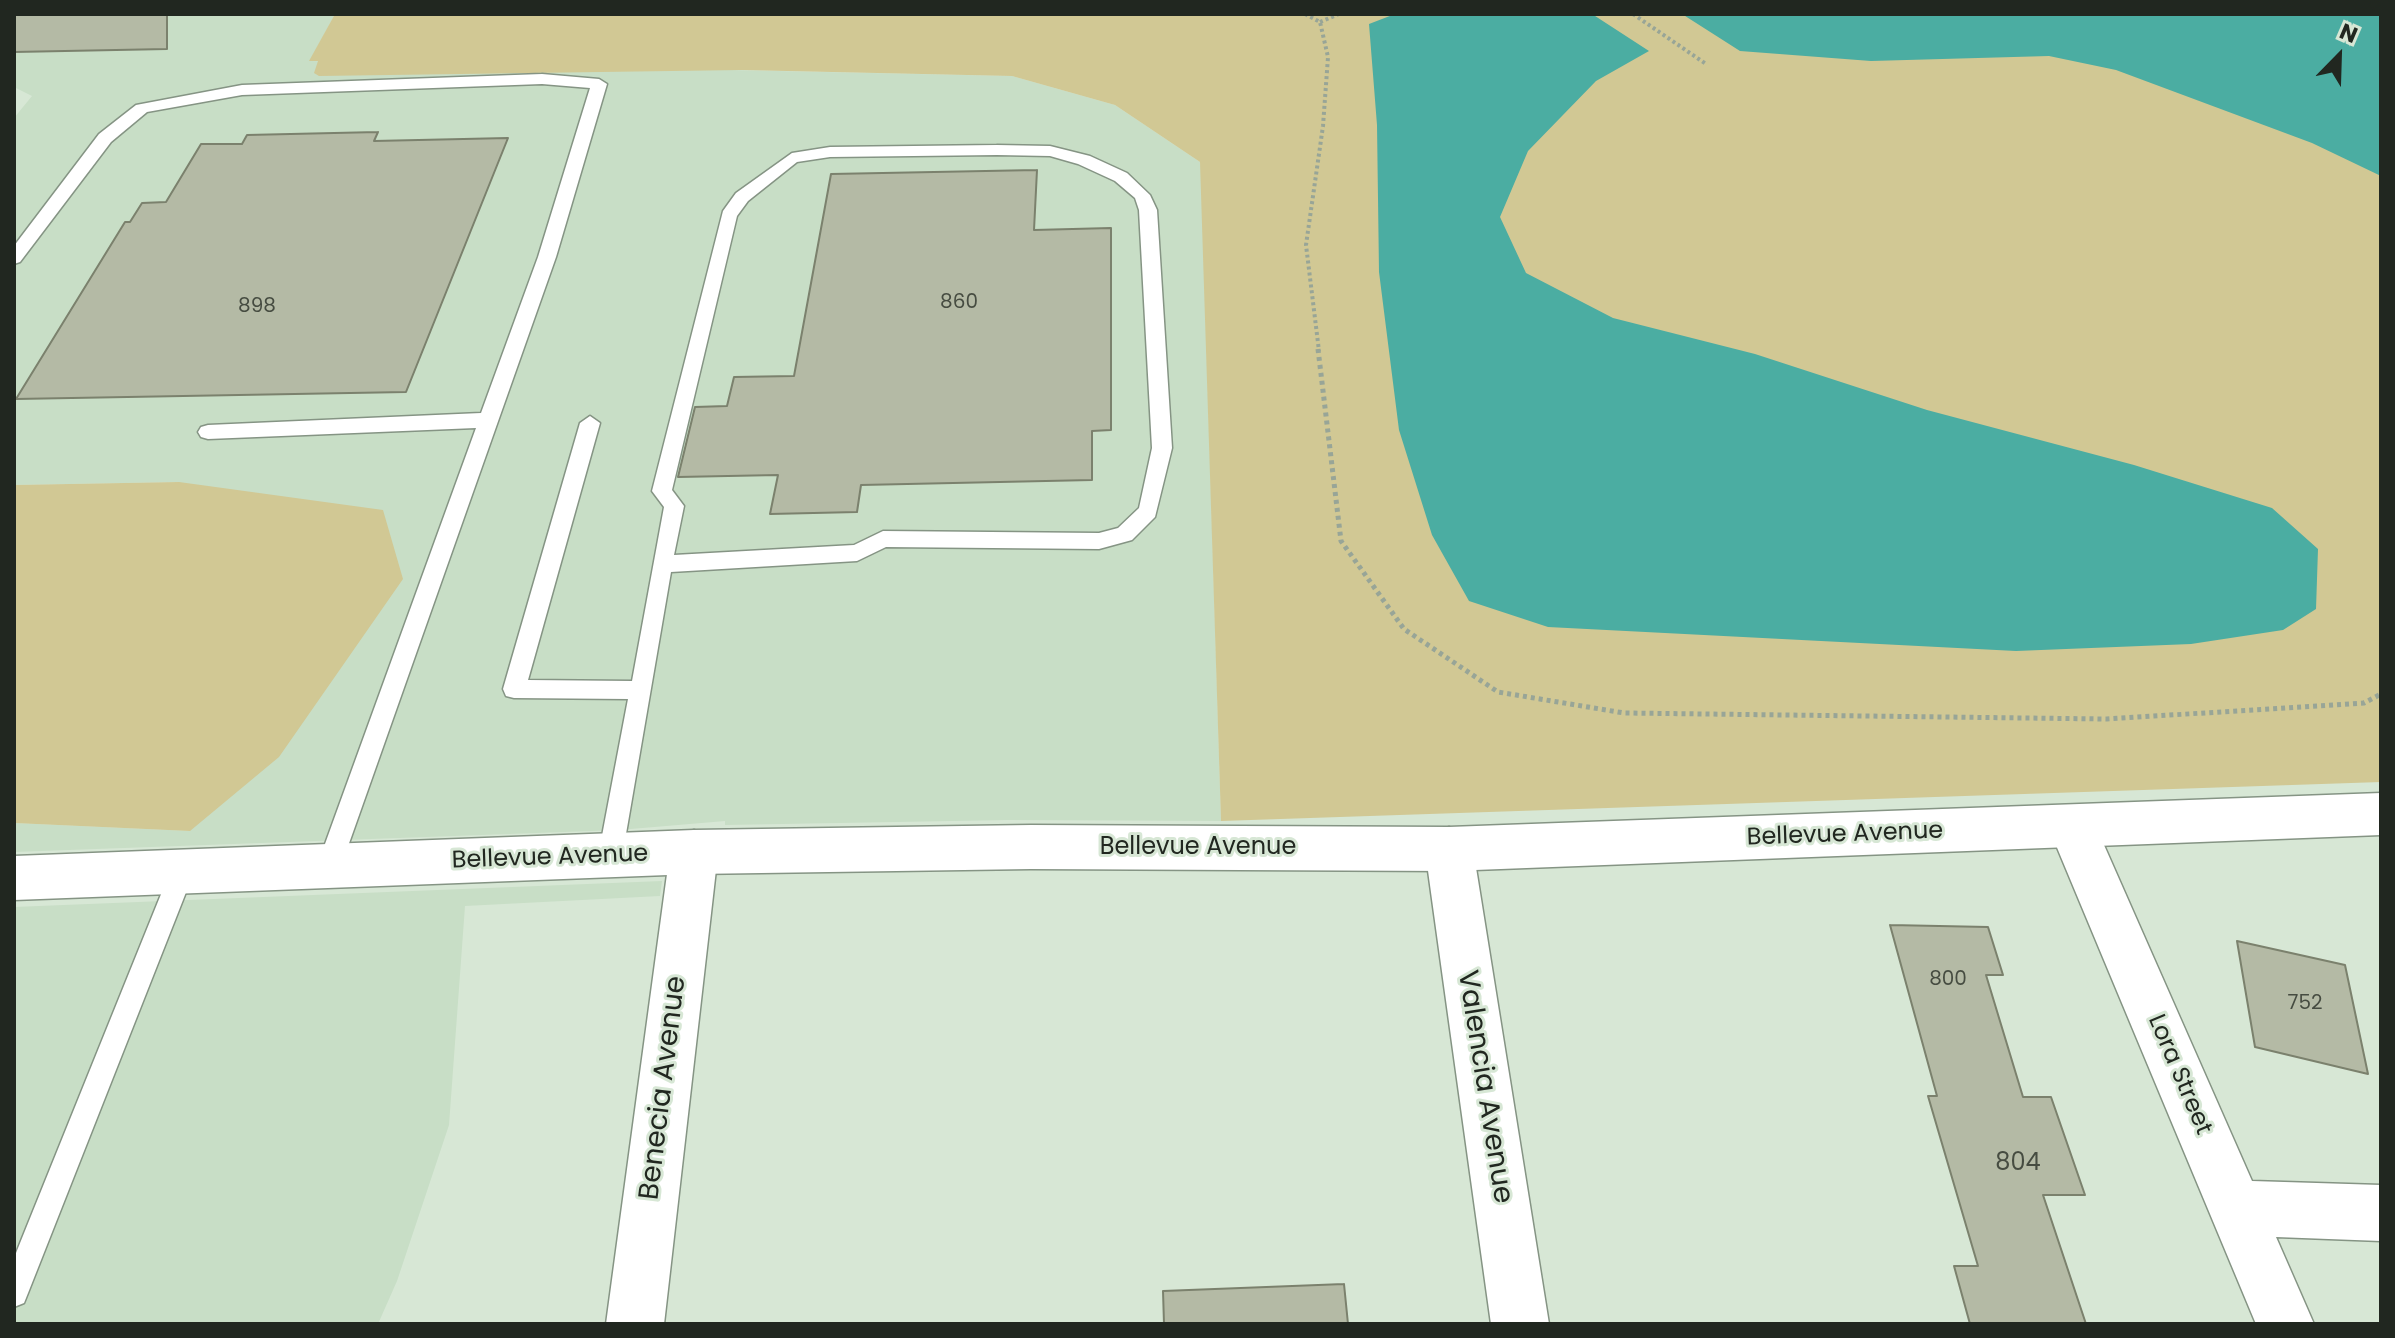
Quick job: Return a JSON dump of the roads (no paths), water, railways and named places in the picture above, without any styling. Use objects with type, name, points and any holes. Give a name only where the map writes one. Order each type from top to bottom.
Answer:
[{"type":"street","name":"Bellevue Avenue","points":[[14,878],[694,852],[1031,847],[1449,849],[2381,814]]},
{"type":"street","name":"Lora Street","points":[[2072,826],[2285,1324]]},
{"type":"street","name":"Valencia Avenue","points":[[1449,849],[1520,1324]]},
{"type":"street","name":"Benecia Avenue","points":[[635,1324],[694,852]]},
{"type":"street","points":[[2236,1208],[2381,1213]]},
{"type":"lane","points":[[14,258],[105,138],[142,108],[242,90],[542,79],[599,84],[547,257],[329,866]]},
{"type":"lane","points":[[610,857],[662,564],[674,506],[662,491],[729,215],[762,178],[792,158],[830,152],[1050,151],[1084,160],[1121,177],[1142,195],[1148,210],[1162,448],[1148,511],[1125,534],[1099,541],[883,539],[857,553],[662,564]]},
{"type":"lane","points":[[208,432],[487,420]]},
{"type":"lane","points":[[590,423],[514,689],[641,690]]},
{"type":"lane","points":[[14,1293],[182,872]]},
{"type":"water","points":[[1395,14],[1592,14],[1649,51],[1596,81],[1528,151],[1500,217],[1526,273],[1613,318],[1755,354],[1927,410],[2134,465],[2272,508],[2318,549],[2316,609],[2283,630],[2191,644],[2016,651],[1548,627],[1469,601],[1432,535],[1399,430],[1379,272],[1377,125],[1369,24]]},
{"type":"water","points":[[1682,14],[2381,14],[2381,176],[2312,143],[2116,70],[2049,56],[1871,61],[1740,51]]}]
